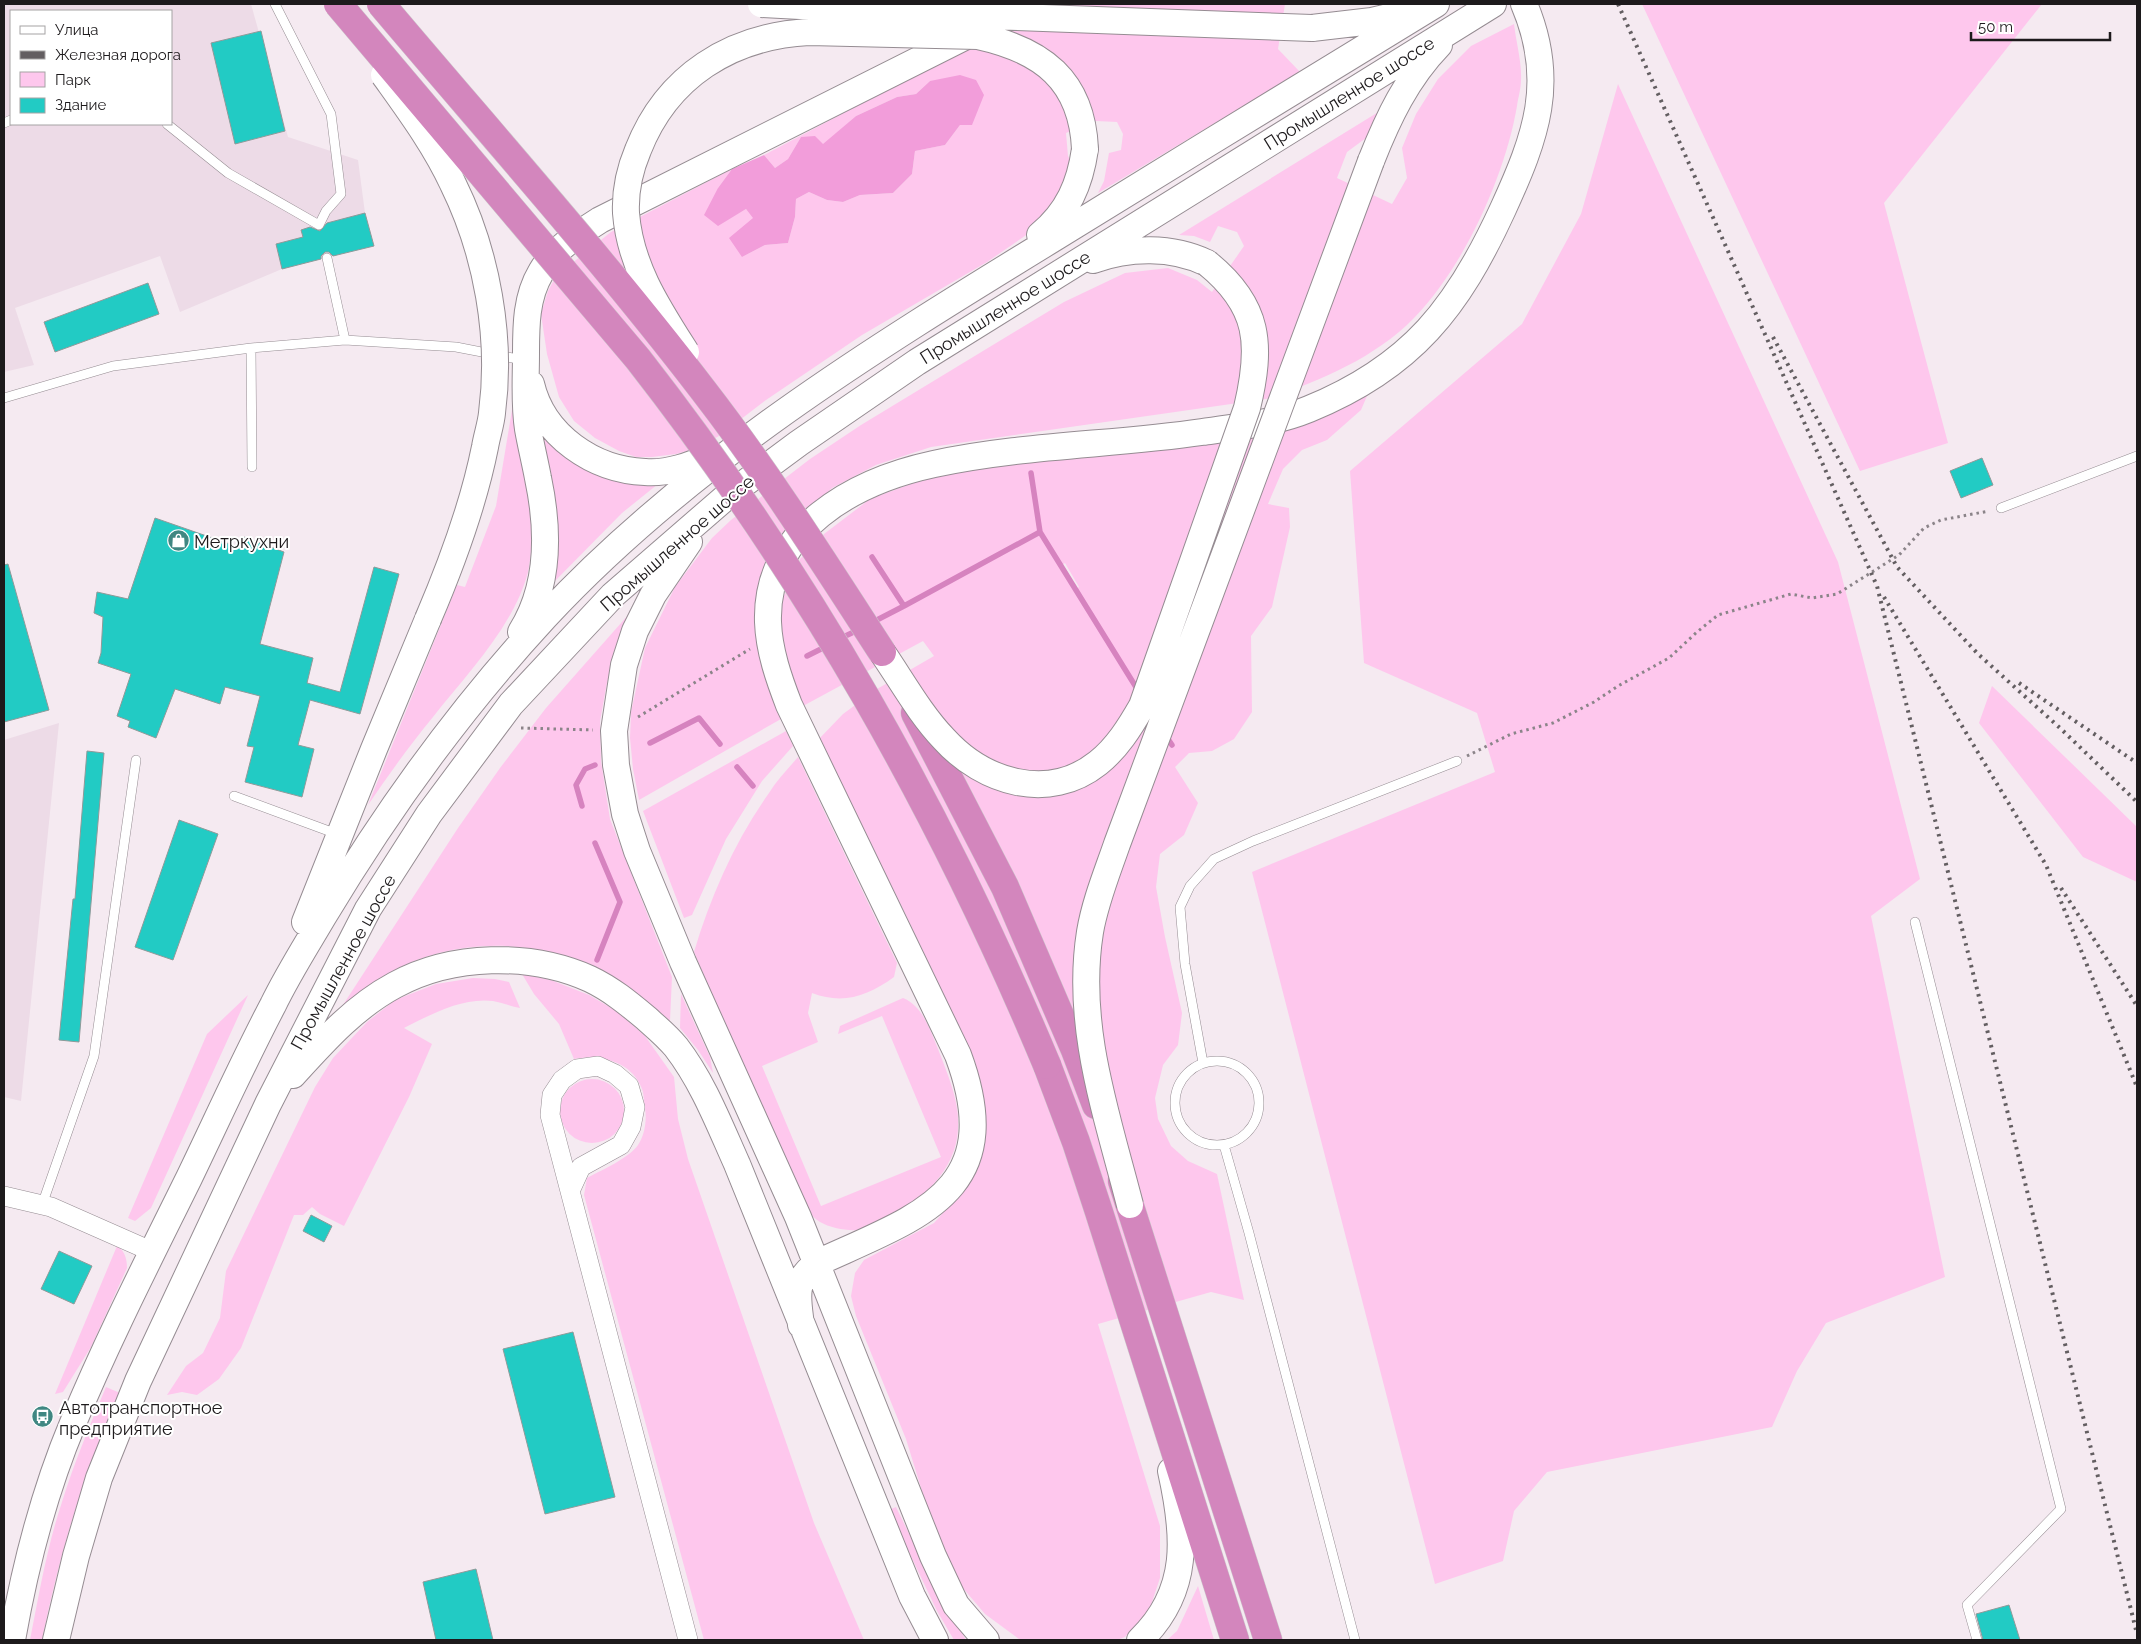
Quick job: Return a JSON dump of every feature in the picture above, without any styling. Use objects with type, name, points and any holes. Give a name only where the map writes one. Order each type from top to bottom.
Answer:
[{"type":"highway","points":[[337,4],[580,289],[674,405],[761,526],[839,648],[885,729],[959,869],[1013,982],[1047,1065],[1076,1142],[1235,1640]]},
{"type":"highway","points":[[381,4],[607,268],[749,442],[882,652],[949,776],[1005,887],[1075,1050],[1105,1128],[1268,1640]]},
{"type":"main road","points":[[274,1001],[450,567],[472,502],[492,414],[495,372],[487,288],[476,243],[454,184],[420,126],[337,4]]},
{"type":"main road","points":[[761,4],[989,16],[1312,28],[1372,21],[1406,13],[1430,4]]},
{"type":"main road","points":[[488,683],[532,615],[541,585],[545,554],[545,523],[539,480],[528,430],[525,392],[527,314],[532,292],[541,272],[555,253],[575,236],[618,212],[1030,4]]},
{"type":"main road","name":"Промышленное шоссе","points":[[12,1640],[32,1545],[71,1427],[104,1352],[274,1001],[361,853],[422,765],[488,683],[547,615],[607,556],[689,483],[749,442],[814,391],[992,276],[1436,4]]},
{"type":"main road","name":"Промышленное шоссе","points":[[56,1640],[76,1556],[98,1478],[138,1381],[268,1104],[368,908],[429,814],[512,704],[613,595],[726,497],[916,362],[1493,4]]},
{"type":"main road","points":[[801,1325],[798,1293],[799,1284],[807,1270],[924,1212],[942,1198],[966,1162],[972,1141],[973,1117],[970,1096],[958,1055],[789,705],[779,680],[770,637],[769,600],[773,579],[782,558],[794,539],[832,507],[854,493],[877,482],[932,464],[964,458],[1178,435],[1275,420],[1306,410],[1359,385],[1384,370],[1408,350],[1436,322],[1459,294],[1495,226],[1522,167],[1534,133],[1540,100],[1541,72],[1538,45],[1524,4]]},
{"type":"main road","points":[[1130,1205],[1096,1072],[1089,1036],[1086,1006],[1086,971],[1090,931],[1117,844],[1385,124],[1425,60],[1461,23]]},
{"type":"main road","points":[[526,360],[533,389],[544,414],[560,436],[579,451],[600,463],[622,470],[646,472],[670,470],[693,464],[749,442],[647,287],[636,262],[626,212],[630,172],[635,158],[654,116],[680,84],[697,70],[728,51],[763,38],[787,33],[978,36],[1025,50],[1041,60],[1058,76],[1070,92],[1084,131],[1085,149],[1082,170],[1075,192],[1063,211],[1046,230],[992,276]]},
{"type":"main road","points":[[882,652],[944,739],[960,755],[995,776],[1020,784],[1060,782],[1079,775],[1098,763],[1111,751],[1129,728],[1142,706],[1247,408],[1254,380],[1256,359],[1255,334],[1247,311],[1236,292],[1207,263],[1191,256],[1149,250],[1123,253],[1100,258],[1062,271]]},
{"type":"main road","points":[[726,497],[671,566],[652,595],[634,631],[624,665],[614,730],[616,765],[621,794],[637,851],[683,962],[798,1216],[944,1582],[956,1605],[986,1640]]},
{"type":"main road","points":[[268,1104],[326,1039],[348,1018],[395,985],[421,974],[451,965],[486,961],[520,961],[557,968],[589,979],[622,998],[676,1047],[706,1095],[765,1234],[912,1596],[935,1640]]},
{"type":"main road","points":[[798,1216],[812,1234],[826,1243],[843,1247],[859,1244]]},
{"type":"main road","points":[[765,1234],[790,1262],[804,1265],[817,1264]]},
{"type":"main road","points":[[836,1310],[836,1286],[840,1272],[847,1255],[859,1244]]},
{"type":"main road","points":[[1140,1640],[1151,1630],[1172,1594],[1180,1573],[1182,1551],[1181,1527],[1176,1497],[1143,1351]]},
{"type":"street","points":[[570,1191],[581,1166],[620,1145],[631,1127],[635,1107],[629,1086],[615,1074],[598,1066],[577,1069],[562,1080],[552,1095],[550,1114],[570,1191],[688,1640]]},
{"type":"street","points":[[4,1196],[42,1205],[153,1252]]},
{"type":"lane","points":[[168,125],[228,173],[319,225],[326,211],[341,194],[331,114],[275,4]]},
{"type":"lane","points":[[327,258],[345,340]]},
{"type":"lane","points":[[4,398],[113,366],[252,348],[345,340],[456,348],[526,360]]},
{"type":"lane","points":[[252,348],[252,467]]},
{"type":"lane","points":[[2001,508],[2137,456]]},
{"type":"lane","points":[[42,1205],[94,1056],[136,760]]},
{"type":"lane","points":[[1203,1063],[1185,964],[1180,907],[1190,886],[1214,859],[1253,841],[1457,761]]},
{"type":"lane","points":[[234,796],[340,835]]},
{"type":"lane","points":[[1914,922],[2060,1509],[1967,1605],[1978,1640]]},
{"type":"lane","points":[[1221,1061],[1237,1066],[1250,1078],[1258,1093],[1258,1110],[1252,1127],[1240,1139],[1224,1145],[1206,1144],[1190,1136],[1179,1122],[1174,1105],[1178,1087],[1188,1072],[1203,1063],[1221,1061]]},
{"type":"lane","points":[[1224,1145],[1249,1233],[1354,1640]]},
{"type":"path","points":[[1457,761],[1511,734],[1553,723],[1594,702],[1618,686],[1669,658],[1718,615],[1790,594],[1812,598],[1837,594],[1900,555],[1924,528],[1941,520],[2001,508]]},
{"type":"path","points":[[494,727],[614,730],[770,637]]},
{"type":"shaded area","points":[[4,4],[251,4],[288,137],[358,160],[365,213],[373,246],[282,269],[180,312],[160,256],[15,308],[34,365],[4,372]]},
{"type":"shaded area","points":[[960,75],[976,80],[984,95],[972,125],[960,125],[945,145],[915,151],[912,174],[893,193],[860,195],[843,202],[827,200],[809,192],[796,199],[795,217],[788,243],[765,245],[742,257],[729,238],[753,218],[746,209],[718,226],[704,215],[718,188],[732,169],[764,155],[775,168],[788,159],[801,137],[815,136],[823,144],[856,116],[897,97],[916,94],[930,81]]},
{"type":"shaded area","points":[[59,723],[21,1101],[4,1097],[4,740]]},
{"type":"green space","points":[[1051,4],[1285,4],[1278,49],[1300,72],[1098,193],[1104,181],[1109,153],[1121,150],[1123,134],[1117,122],[1096,121],[1066,133],[1068,156],[1075,169],[1048,220],[987,262],[862,335],[766,400],[719,436],[698,448],[676,454],[636,457],[619,451],[595,438],[574,421],[559,397],[547,354],[541,314],[548,291],[556,276],[611,232],[732,169],[718,188],[718,225],[746,209],[754,218],[742,257],[765,245],[788,243],[795,217],[796,199],[809,192],[827,200],[843,202],[860,195],[893,193],[912,174],[915,151],[945,145],[960,125],[930,81],[916,94],[897,97],[856,116],[823,145],[801,137],[788,159],[775,168],[764,155]]},
{"type":"green space","points":[[1642,4],[2042,4],[1884,203],[1948,443],[1860,471]]},
{"type":"green space","points":[[1514,24],[1521,66],[1521,87],[1503,161],[1480,219],[1450,273],[1414,318],[1399,332],[1364,357],[1345,367],[1306,385],[1266,399],[931,447],[876,465],[832,488],[806,512],[785,537],[772,695],[781,719],[639,800],[630,738],[631,712],[645,648],[675,587],[712,538],[731,520],[810,459],[861,425],[1064,302],[1125,273],[1168,268],[1197,280],[1212,292],[1244,246],[1237,232],[1218,226],[1210,242],[1194,236],[1179,235],[1380,111],[1366,138],[1347,152],[1337,178],[1392,204],[1407,178],[1402,148],[1416,114],[1438,79],[1471,46]]},
{"type":"green space","points":[[1618,84],[1838,562],[1920,879],[1871,916],[1945,1277],[1826,1323],[1797,1371],[1772,1427],[1547,1472],[1514,1511],[1503,1561],[1435,1584],[1252,872],[1495,772],[1477,713],[1364,663],[1350,471],[1522,324],[1581,214]]},
{"type":"green space","points":[[515,392],[528,483],[531,531],[531,553],[528,572],[521,592],[501,630],[488,649],[416,738],[368,805],[457,585],[465,587],[496,506]]},
{"type":"green space","points":[[1367,396],[1361,410],[1327,440],[1302,450],[1283,469],[1268,504],[1289,508],[1290,527],[1272,607],[1251,636],[1252,712],[1234,739],[1212,751],[1189,753],[1175,767],[1198,803],[1184,835],[1160,854],[1156,887],[1182,1013],[1178,1045],[1163,1065],[1155,1098],[1158,1119],[1171,1146],[1188,1161],[1217,1174],[1244,1300],[1211,1292],[1098,1324],[1160,1526],[1160,1578],[1149,1611],[1125,1637],[1117,1640],[1019,1639],[985,1614],[962,1587],[929,1514],[906,1439],[856,1316],[851,1296],[855,1273],[864,1260],[934,1223],[966,1187],[981,1161],[985,1120],[975,1061],[902,907],[818,740],[843,714],[877,689],[934,656],[923,641],[803,706],[795,691],[781,635],[780,605],[800,559],[824,534],[870,499],[911,484],[954,472],[1313,419]],"holes":[[[1065,563],[1079,587],[1074,591],[1059,567]]]},
{"type":"green space","points":[[535,416],[609,478],[630,484],[658,484],[622,513],[554,582]]},
{"type":"green space","points":[[629,614],[614,651],[606,688],[600,721],[601,761],[610,819],[672,977],[670,1021],[623,984],[589,965],[544,951],[498,946],[452,950],[408,964],[375,981],[341,1008],[458,828],[500,768],[546,708]]},
{"type":"green space","points":[[1992,686],[2137,827],[2137,882],[2083,857],[1979,723]]},
{"type":"green space","points":[[786,731],[793,746],[762,781],[726,839],[692,915],[684,918],[643,811]]},
{"type":"green space","points":[[798,757],[897,963],[894,977],[865,994],[855,997],[834,998],[812,993],[808,1013],[818,1042],[762,1066],[821,1206],[941,1157],[882,1016],[838,1034],[840,1026],[903,998],[910,1002],[921,1013],[929,1027],[949,1079],[957,1109],[958,1129],[956,1144],[944,1171],[925,1193],[913,1202],[871,1226],[860,1230],[836,1228],[816,1220],[798,1197],[694,952],[716,889],[745,830],[772,788]]},
{"type":"green space","points":[[522,974],[551,980],[589,995],[618,1012],[645,1036],[674,1077],[678,1119],[688,1159],[814,1523],[864,1640],[704,1640],[584,1195],[587,1178],[622,1159],[638,1145],[644,1132],[646,1117],[643,1091],[637,1079],[623,1066],[604,1059],[574,1059],[559,1024],[534,994]]},
{"type":"green space","points":[[473,978],[509,982],[520,1008],[481,1000],[447,1008],[404,1028],[432,1044],[409,1097],[344,1226],[320,1214],[312,1207],[303,1215],[294,1215],[241,1348],[219,1379],[197,1395],[182,1392],[167,1395],[186,1366],[203,1353],[220,1318],[226,1271],[315,1087],[333,1058],[367,1022],[395,1000],[436,984]]},
{"type":"green space","points":[[681,994],[710,1057],[713,1073],[698,1050],[680,1028]]},
{"type":"green space","points":[[248,995],[151,1208],[135,1221],[128,1218],[207,1034]]},
{"type":"green space","points":[[586,1079],[598,1079],[615,1088],[622,1099],[624,1111],[622,1123],[615,1134],[598,1143],[586,1143],[574,1138],[565,1129],[560,1117],[560,1105],[565,1093],[574,1084]]},
{"type":"green space","points":[[117,1246],[125,1256],[127,1268],[91,1347],[63,1392],[55,1394]]},
{"type":"green space","points":[[106,1387],[120,1393],[95,1454],[74,1514],[42,1640],[30,1640],[57,1519],[77,1458]]},
{"type":"green space","points":[[896,1507],[937,1591],[966,1640],[954,1640],[937,1611],[889,1510]]},
{"type":"green space","points":[[1198,1586],[1214,1640],[1167,1640],[1177,1631]]},
{"type":"building","points":[[261,31],[285,131],[235,144],[211,43]]},
{"type":"building","points":[[365,213],[374,246],[333,256],[329,252],[325,252],[321,259],[282,269],[276,244],[303,237],[301,230],[310,227],[320,231],[327,223]]},
{"type":"building","points":[[148,283],[159,314],[55,352],[44,322]]},
{"type":"building","points":[[1982,458],[1993,485],[1961,498],[1950,471]]},
{"type":"building","points":[[155,518],[241,548],[244,537],[284,552],[260,644],[313,658],[307,683],[340,692],[374,567],[399,574],[360,714],[310,700],[298,745],[314,749],[302,797],[245,782],[254,747],[247,746],[260,696],[225,687],[220,704],[175,689],[156,738],[128,727],[130,721],[117,716],[131,674],[98,663],[101,653],[103,617],[94,613],[97,592],[128,599]]},
{"type":"building","points":[[8,564],[49,710],[4,722],[4,565]]},
{"type":"building","points":[[87,751],[104,753],[79,1042],[59,1040],[73,899],[75,899]]},
{"type":"building","points":[[179,820],[218,834],[173,960],[135,947]]},
{"type":"building","points":[[311,1215],[332,1226],[324,1242],[303,1231]]},
{"type":"building","points":[[59,1251],[92,1266],[74,1304],[41,1289]]},
{"type":"building","points":[[573,1332],[615,1497],[545,1514],[503,1349]]},
{"type":"building","points":[[476,1569],[493,1640],[436,1640],[423,1582]]},
{"type":"building","points":[[2009,1605],[2020,1640],[1983,1640],[1976,1614]]},
{"type":"waterway","points":[[1031,473],[1040,532],[1139,692]]},
{"type":"waterway","points":[[872,557],[904,606],[1040,532]]},
{"type":"waterway","points":[[873,622],[904,606]]},
{"type":"waterway","points":[[839,639],[858,630]]},
{"type":"waterway","points":[[807,656],[827,646]]},
{"type":"waterway","points":[[650,743],[699,718],[720,744]]},
{"type":"waterway","points":[[1166,736],[1172,745]]},
{"type":"waterway","points":[[582,806],[576,785],[585,769],[595,765]]},
{"type":"waterway","points":[[737,767],[753,786]]},
{"type":"waterway","points":[[595,843],[620,902],[597,960]]},
{"type":"railway","points":[[1618,4],[1877,586],[2137,1634]]},
{"type":"railway","points":[[1773,337],[1897,567],[1978,654],[2060,728],[2137,802]]},
{"type":"railway","points":[[1884,597],[2046,865],[2137,1087]]},
{"type":"railway","points":[[2019,683],[2137,763]]},
{"type":"railway","points":[[2061,888],[2137,1006]]},
{"type":"place","name":"Метркухни","points":[[178,541]]},
{"type":"place","name":"Автотранспортное предприятие","points":[[43,1417]]}]
